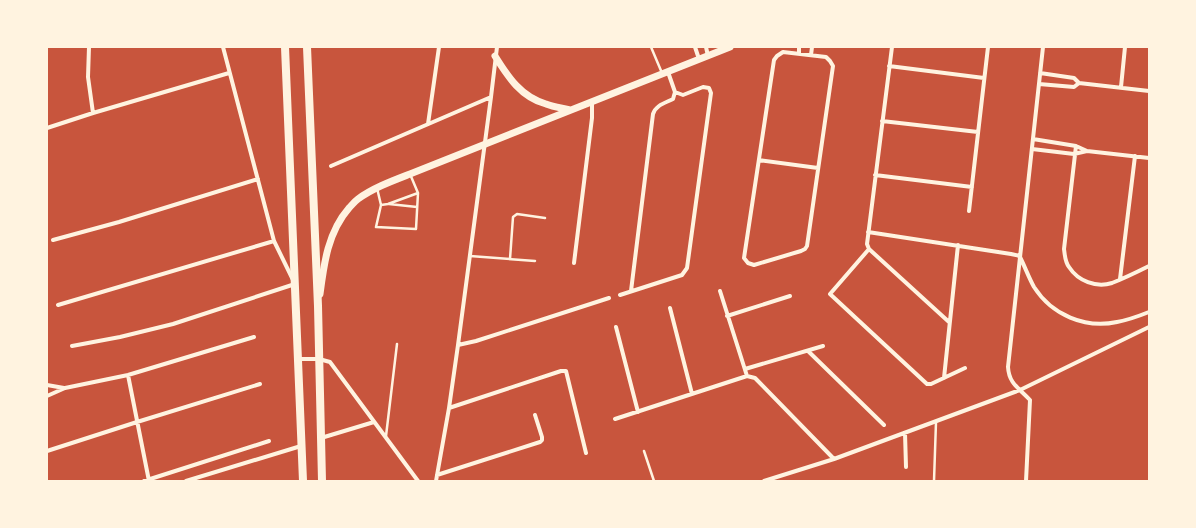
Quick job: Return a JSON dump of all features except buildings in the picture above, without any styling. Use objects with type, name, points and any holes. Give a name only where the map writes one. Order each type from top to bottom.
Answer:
[{"type":"main road","points":[[285,47],[302,481]]},
{"type":"main road","points":[[307,47],[318,306],[322,481]]},
{"type":"street","points":[[89,47],[88,77],[92,113]]},
{"type":"street","points":[[72,346],[120,337],[173,324],[295,284],[274,241],[223,47]]},
{"type":"street","points":[[428,124],[439,47]]},
{"type":"street","points":[[436,481],[458,345],[497,47]]},
{"type":"street","points":[[695,47],[698,60]]},
{"type":"street","points":[[706,47],[708,56]]},
{"type":"street","points":[[318,306],[327,251],[332,234],[342,217],[357,200],[377,188],[410,174],[730,47]]},
{"type":"street","points":[[799,47],[799,53]]},
{"type":"street","points":[[811,55],[812,47]]},
{"type":"street","points":[[892,47],[866,244],[869,250],[949,322]]},
{"type":"street","points":[[969,211],[988,47]]},
{"type":"street","points":[[1026,481],[1030,400],[1013,384],[1008,374],[1008,367],[1043,47]]},
{"type":"street","points":[[1120,87],[1125,47]]},
{"type":"street","points":[[783,52],[811,55],[826,57],[830,60],[833,66],[807,246],[801,251],[754,265],[748,263],[744,258],[774,60],[776,56],[783,52]]},
{"type":"street","points":[[495,56],[509,77],[524,93],[545,104],[571,110]]},
{"type":"street","points":[[889,66],[984,78]]},
{"type":"street","points":[[47,128],[92,113],[229,73]]},
{"type":"street","points":[[620,295],[682,274],[687,268],[711,93],[709,88],[703,87],[683,95],[675,92],[665,73]]},
{"type":"street","points":[[1040,73],[1074,78],[1079,82],[1149,91]]},
{"type":"street","points":[[1039,84],[1074,87],[1079,82]]},
{"type":"street","points":[[631,291],[653,114],[659,105],[673,100],[675,92]]},
{"type":"street","points":[[331,166],[491,97]]},
{"type":"street","points":[[574,263],[592,118],[592,102]]},
{"type":"street","points":[[882,120],[978,132]]},
{"type":"street","points":[[1033,140],[1076,146],[1087,151],[1149,158]]},
{"type":"street","points":[[1076,146],[1064,249],[1066,260],[1073,272],[1086,282],[1096,284],[1111,283],[1149,266]]},
{"type":"street","points":[[1032,149],[1074,154],[1087,151]]},
{"type":"street","points":[[1120,279],[1135,156]]},
{"type":"street","points":[[759,160],[818,168]]},
{"type":"street","points":[[875,175],[972,187]]},
{"type":"street","points":[[54,240],[119,222],[258,178]]},
{"type":"street","points":[[868,232],[1020,256]]},
{"type":"street","points":[[58,305],[274,241]]},
{"type":"street","points":[[944,378],[958,246]]},
{"type":"street","points":[[869,250],[830,294],[927,384],[931,384],[965,368]]},
{"type":"street","points":[[1020,256],[1034,288],[1042,298],[1066,317],[1081,322],[1096,324],[1116,322],[1149,312]]},
{"type":"street","points":[[720,291],[747,376]]},
{"type":"street","points":[[727,316],[790,296]]},
{"type":"street","points":[[458,345],[476,341],[609,298]]},
{"type":"street","points":[[670,308],[692,394]]},
{"type":"street","points":[[616,327],[638,412]]},
{"type":"street","points":[[764,481],[834,459],[1020,390],[1149,327]]},
{"type":"street","points":[[47,396],[65,388],[128,375],[254,337]]},
{"type":"street","points":[[745,369],[823,346]]},
{"type":"street","points":[[808,351],[884,424]]},
{"type":"street","points":[[298,359],[319,359],[330,362],[418,481]]},
{"type":"street","points":[[449,408],[561,370],[566,371],[586,453]]},
{"type":"street","points":[[128,375],[149,480]]},
{"type":"street","points":[[615,419],[747,376],[752,376],[834,459]]},
{"type":"street","points":[[47,452],[137,422],[260,384]]},
{"type":"street","points":[[47,385],[65,388]]},
{"type":"street","points":[[438,475],[540,442],[542,437],[535,415]]},
{"type":"street","points":[[321,438],[374,422]]},
{"type":"street","points":[[905,433],[906,467]]},
{"type":"street","points":[[144,481],[269,441]]},
{"type":"street","points":[[186,481],[301,446]]},
{"type":"lane","points":[[651,47],[665,73]]},
{"type":"lane","points":[[377,188],[380,205],[376,227],[416,229],[418,193],[410,174]]},
{"type":"lane","points":[[380,205],[388,204],[418,193]]},
{"type":"lane","points":[[388,204],[417,207]]},
{"type":"lane","points":[[510,259],[513,217],[517,214],[545,218]]},
{"type":"lane","points":[[470,256],[535,261]]},
{"type":"lane","points":[[386,436],[396,344]]},
{"type":"lane","points":[[934,481],[936,422]]},
{"type":"lane","points":[[644,451],[654,481]]}]
